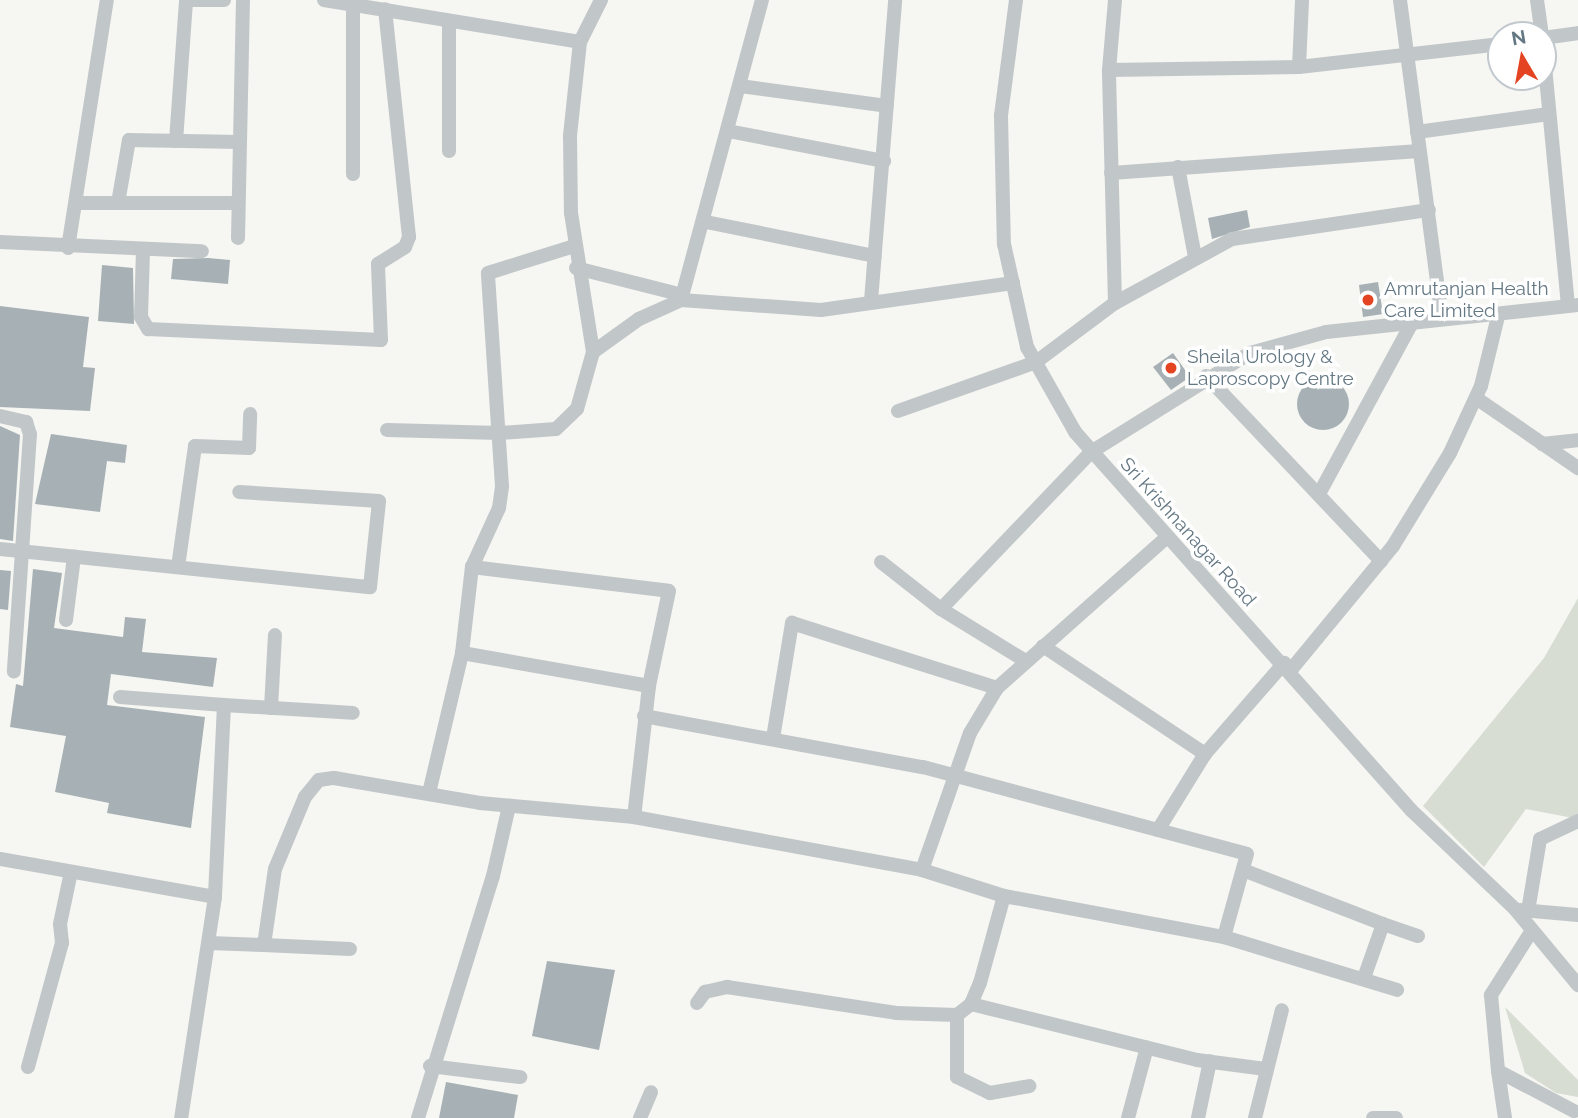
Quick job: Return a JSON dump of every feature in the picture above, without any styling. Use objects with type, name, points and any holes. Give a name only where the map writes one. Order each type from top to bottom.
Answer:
[{"type":"street","points":[[68,248],[107,0]]},
{"type":"street","points":[[176,141],[188,0],[224,0]]},
{"type":"street","points":[[238,238],[243,0]]},
{"type":"street","points":[[324,0],[580,42]]},
{"type":"street","points":[[420,16],[424,0]]},
{"type":"street","points":[[387,430],[545,432],[570,421],[593,352],[576,268],[570,136],[580,42],[601,0]]},
{"type":"street","points":[[593,352],[639,319],[682,297],[706,222],[762,0]]},
{"type":"street","points":[[871,301],[895,0]]},
{"type":"street","name":"Sri Krishnanagar Road","points":[[1016,0],[1001,116],[1004,244],[1036,362],[1091,452],[1287,667],[1411,810],[1522,910],[1531,932],[1578,985]]},
{"type":"street","points":[[1115,0],[1110,70],[1115,303]]},
{"type":"street","points":[[1299,67],[1302,0]]},
{"type":"street","points":[[1400,0],[1405,57],[1429,210],[1442,317]]},
{"type":"street","points":[[1537,0],[1540,21]]},
{"type":"street","points":[[353,4],[353,174]]},
{"type":"street","points":[[143,250],[141,317],[148,328],[381,340],[377,264],[405,247],[409,237],[385,9]]},
{"type":"street","points":[[449,21],[449,151]]},
{"type":"street","points":[[1557,35],[1578,33]]},
{"type":"street","points":[[1110,70],[1299,67],[1487,46]]},
{"type":"street","points":[[740,86],[887,106]]},
{"type":"street","points":[[941,609],[1091,452],[1206,376],[1250,354],[1326,332],[1442,317],[1497,316],[1573,305],[1547,91]]},
{"type":"street","points":[[1417,132],[1549,114]]},
{"type":"street","points":[[729,131],[884,161]]},
{"type":"street","points":[[118,203],[125,143],[138,138],[240,142]]},
{"type":"street","points":[[1111,173],[1419,151]]},
{"type":"street","points":[[1178,167],[1195,257]]},
{"type":"street","points":[[76,203],[238,203]]},
{"type":"street","points":[[898,411],[1036,362],[1115,303],[1232,239],[1429,210]]},
{"type":"street","points":[[706,222],[875,256]]},
{"type":"street","points":[[0,242],[68,248],[202,251]]},
{"type":"street","points":[[429,793],[463,653],[472,568],[499,508],[500,433],[488,273],[575,246]]},
{"type":"street","points":[[576,268],[682,297],[821,310],[1013,283]]},
{"type":"street","points":[[1158,830],[1205,754],[1381,561],[1450,453],[1476,398],[1497,316]]},
{"type":"street","points":[[1319,494],[1413,321]]},
{"type":"street","points":[[1206,376],[1381,561]]},
{"type":"street","points":[[1476,398],[1578,468]]},
{"type":"street","points":[[178,567],[195,446],[249,448],[250,414]]},
{"type":"street","points":[[0,416],[23,420],[29,429],[24,551],[14,671]]},
{"type":"street","points":[[1542,444],[1578,440]]},
{"type":"street","points":[[0,549],[370,587],[379,501],[239,492]]},
{"type":"street","points":[[922,870],[953,776],[998,688],[1024,660],[1167,537]]},
{"type":"street","points":[[66,620],[74,557]]},
{"type":"street","points":[[881,562],[941,609],[1024,660]]},
{"type":"street","points":[[472,568],[669,591],[644,716],[634,817]]},
{"type":"street","points":[[773,738],[792,624],[998,688]]},
{"type":"street","points":[[271,708],[275,635]]},
{"type":"street","points":[[1043,646],[1205,754]]},
{"type":"street","points":[[463,653],[649,686]]},
{"type":"street","points":[[120,697],[353,713]]},
{"type":"street","points":[[181,1118],[215,897],[223,705]]},
{"type":"street","points":[[644,716],[773,738],[953,776],[1247,854],[1224,937]]},
{"type":"street","points":[[264,945],[275,869],[311,787],[334,778],[509,806],[634,817],[922,870],[1004,896],[1224,937],[1397,990]]},
{"type":"street","points":[[418,1118],[430,1066],[484,906],[509,806]]},
{"type":"street","points":[[1578,821],[1541,839],[1522,910],[1578,915]]},
{"type":"street","points":[[0,859],[215,897]]},
{"type":"street","points":[[1243,870],[1418,936]]},
{"type":"street","points":[[29,1067],[62,943],[60,924],[71,872]]},
{"type":"street","points":[[697,1003],[705,992],[727,987],[896,1013],[957,1015],[971,1004],[1004,896]]},
{"type":"street","points":[[1364,978],[1383,924]]},
{"type":"street","points":[[1505,1118],[1491,995],[1531,932]]},
{"type":"street","points":[[209,943],[350,949]]},
{"type":"street","points":[[971,1004],[1210,1062],[1265,1069]]},
{"type":"street","points":[[1255,1118],[1265,1069],[1282,1010]]},
{"type":"street","points":[[957,1015],[957,1077],[990,1093],[1028,1086]]},
{"type":"street","points":[[1128,1118],[1147,1047]]},
{"type":"street","points":[[1198,1118],[1210,1062]]},
{"type":"street","points":[[430,1066],[520,1077]]},
{"type":"street","points":[[1499,1071],[1574,1111]]},
{"type":"street","points":[[640,1118],[651,1092]]},
{"type":"street","points":[[1373,1118],[1396,1118]]},
{"type":"shaded area","points":[[1578,598],[1578,819],[1526,809],[1484,867],[1423,806],[1544,658]]},
{"type":"shaded area","points":[[1505,1007],[1578,1080],[1578,1097],[1556,1093],[1525,1073]]},
{"type":"building","points":[[1247,210],[1250,227],[1212,239],[1208,218]]},
{"type":"building","points":[[173,259],[230,260],[228,284],[171,279]]},
{"type":"building","points":[[102,265],[133,268],[134,324],[98,321]]},
{"type":"building","points":[[1378,282],[1383,314],[1363,317],[1359,285]]},
{"type":"building","points":[[0,306],[89,317],[83,367],[95,368],[90,411],[0,407]]},
{"type":"building","points":[[1173,353],[1190,377],[1171,390],[1153,367]]},
{"type":"building","points":[[1323,378],[1333,380],[1341,386],[1347,394],[1347,414],[1341,422],[1333,428],[1323,430],[1313,428],[1305,422],[1299,414],[1297,404],[1299,394],[1305,386],[1313,380]]},
{"type":"building","points":[[0,426],[20,435],[13,541],[0,539]]},
{"type":"building","points":[[51,434],[127,445],[125,463],[107,461],[100,512],[35,504]]},
{"type":"building","points":[[33,569],[62,573],[54,628],[123,637],[125,617],[146,619],[142,652],[217,658],[213,687],[111,674],[107,705],[205,717],[191,828],[107,813],[109,803],[55,792],[66,736],[10,727],[16,684],[23,686]]},
{"type":"building","points":[[0,570],[11,571],[8,610],[0,609]]},
{"type":"building","points":[[547,961],[615,970],[599,1050],[532,1036]]},
{"type":"building","points":[[446,1082],[518,1095],[514,1118],[439,1118]]},
{"type":"place","name":"Amrutanjan Health Care Limited","points":[[1368,300]]},
{"type":"place","name":"Sheila Urology & Laproscopy Centre","points":[[1171,368]]}]
